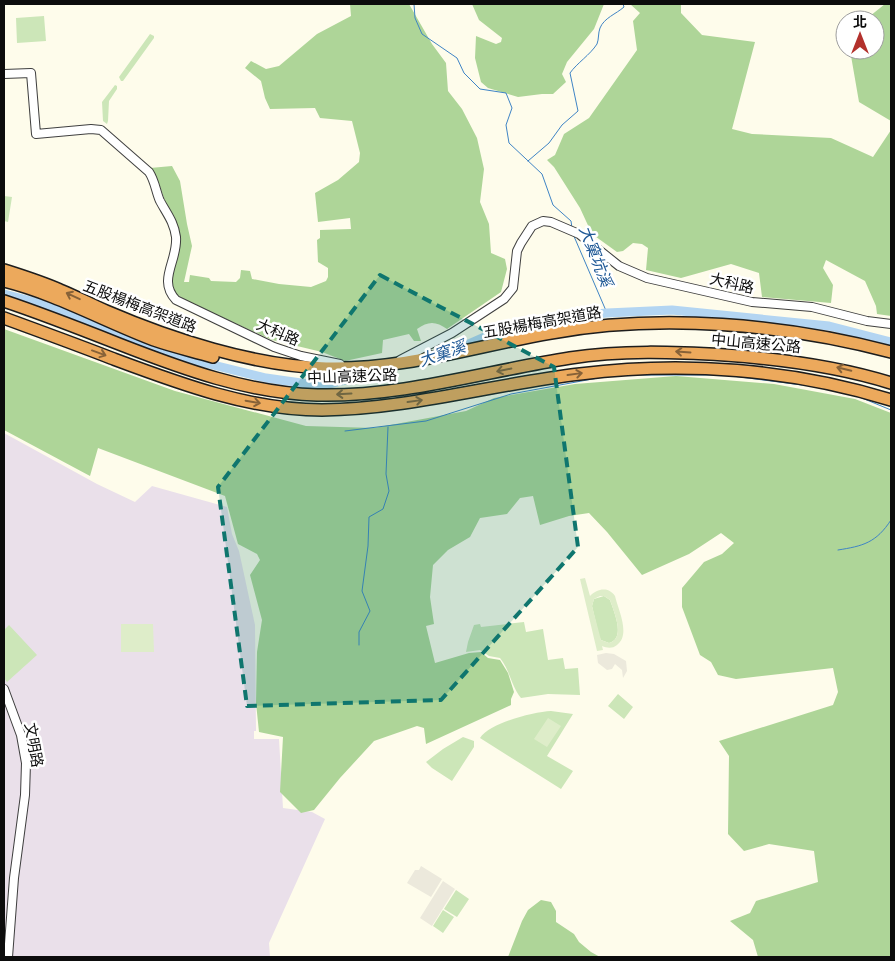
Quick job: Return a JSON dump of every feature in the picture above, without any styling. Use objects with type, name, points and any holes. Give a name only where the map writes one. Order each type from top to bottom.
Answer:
[{"type":"highway","name":"五股楊梅高架道路","points":[[4,270],[61,290],[106,311],[198,344],[230,354],[294,366],[357,368],[392,364],[441,357],[581,328],[642,323],[700,324],[766,329],[860,344],[891,352]]},
{"type":"highway","name":"五股楊梅高架道路","points":[[4,281],[41,293],[153,339],[180,348],[226,360],[286,370],[328,373],[392,370],[437,363],[569,336],[634,330],[700,330],[768,335],[837,345],[874,353],[891,359]]},
{"type":"highway","name":"中山高速公路","points":[[4,301],[206,376],[278,392],[318,395],[409,389],[572,358],[617,353],[673,352],[773,359],[812,364],[840,368],[891,382]]},
{"type":"highway","name":"中山高速公路","points":[[4,318],[159,377],[233,398],[281,407],[321,410],[365,408],[444,397],[579,374],[680,368],[773,374],[864,392],[891,400]]},
{"type":"street","name":"大科路","points":[[4,74],[31,73],[36,134],[91,129],[101,130],[149,172],[174,230],[176,247],[167,282],[168,289],[176,300],[274,348],[301,356],[358,366],[399,360],[452,334],[484,314],[510,294],[514,281],[517,251],[526,233],[538,222],[551,222],[579,234],[619,266],[642,276],[752,302],[812,308],[867,321],[891,324]]},
{"type":"street","name":"文明路","points":[[4,689],[21,735],[26,763],[25,795],[14,878],[8,957]]},
{"type":"highlighted area","points":[[380,275],[554,367],[578,547],[441,700],[247,706],[218,487]]},
{"type":"shaded area","points":[[4,433],[97,484],[135,502],[152,486],[227,507],[232,534],[239,551],[255,625],[256,731],[254,731],[254,739],[279,739],[283,808],[312,812],[325,819],[269,943],[270,957],[4,957]]},
{"type":"shaded area","points":[[614,654],[626,661],[627,671],[623,678],[622,670],[615,664],[612,669],[607,670],[598,663],[597,655]]},
{"type":"shaded area","points":[[421,866],[442,879],[431,897],[407,883],[415,870],[419,870]]},
{"type":"shaded area","points":[[443,881],[455,889],[432,926],[420,918]]},
{"type":"green space","points":[[350,4],[409,4],[432,44],[446,63],[448,91],[462,109],[477,138],[484,169],[480,202],[489,224],[491,253],[505,259],[507,269],[501,292],[447,329],[436,323],[425,324],[417,329],[421,341],[414,341],[409,334],[383,340],[382,353],[345,361],[322,352],[272,340],[191,303],[176,294],[172,288],[171,280],[179,249],[179,231],[158,181],[150,168],[172,166],[180,181],[192,246],[184,282],[189,282],[190,275],[209,278],[211,281],[236,282],[240,278],[241,270],[250,271],[252,279],[279,284],[311,287],[326,281],[328,268],[318,262],[317,240],[320,238],[320,230],[351,229],[350,218],[318,222],[315,193],[338,180],[359,162],[360,153],[352,121],[320,118],[315,108],[270,109],[261,81],[245,68],[251,61],[266,69],[279,66],[317,34],[351,16]]},
{"type":"green space","points":[[472,4],[604,4],[594,29],[567,62],[562,74],[566,82],[553,94],[518,97],[488,88],[481,82],[475,58],[476,36],[496,44],[501,42],[502,38],[479,20]]},
{"type":"green space","points":[[630,4],[681,4],[681,13],[702,35],[755,42],[732,129],[752,134],[831,138],[873,157],[891,130],[891,316],[877,314],[876,306],[865,281],[826,260],[823,268],[833,285],[831,303],[762,297],[759,273],[731,264],[681,278],[646,270],[648,248],[642,244],[633,243],[623,251],[617,252],[592,234],[580,208],[554,167],[547,160],[555,155],[564,134],[589,118],[637,50],[633,21],[640,13]]},
{"type":"green space","points":[[885,4],[891,4],[891,121],[859,102],[852,60],[885,60],[885,10],[878,10]]},
{"type":"green space","points":[[44,16],[46,41],[17,43],[16,18]]},
{"type":"green space","points":[[150,34],[154,38],[123,81],[121,81],[119,77]]},
{"type":"green space","points":[[115,85],[117,89],[109,101],[107,124],[103,121],[102,102]]},
{"type":"green space","points":[[4,196],[12,197],[8,222],[4,221]]},
{"type":"green space","points":[[4,329],[175,391],[306,426],[374,428],[466,411],[494,398],[575,384],[676,376],[774,384],[855,399],[891,413],[891,957],[758,957],[753,940],[730,921],[750,913],[756,901],[818,882],[814,851],[769,844],[744,851],[728,834],[729,756],[719,741],[833,705],[838,692],[833,668],[736,679],[718,675],[711,662],[700,655],[682,607],[682,588],[704,562],[722,554],[734,543],[721,533],[689,554],[642,575],[589,513],[569,516],[540,525],[533,496],[520,498],[507,514],[480,518],[470,537],[448,550],[433,565],[430,597],[434,624],[426,626],[435,663],[469,653],[481,652],[488,658],[500,660],[508,673],[514,692],[511,705],[426,744],[424,728],[417,726],[374,741],[314,810],[301,813],[280,792],[283,737],[259,732],[256,703],[257,652],[262,620],[250,575],[260,560],[257,554],[238,544],[225,496],[98,448],[90,476],[4,430]]},
{"type":"green space","points":[[585,578],[590,596],[596,592],[606,590],[615,596],[623,629],[621,641],[617,645],[610,648],[602,646],[603,650],[597,651],[580,579]],"holes":[[[604,596],[610,600],[618,630],[617,636],[609,643],[601,640],[592,606],[594,599]]]},
{"type":"green space","points":[[604,596],[610,600],[618,630],[617,636],[609,643],[601,640],[599,636],[592,606],[594,599]]},
{"type":"green space","points":[[524,622],[526,632],[543,629],[548,660],[563,658],[565,669],[578,668],[580,695],[548,694],[521,698],[500,658],[489,656],[480,650],[466,652],[474,625],[480,624],[481,627]]},
{"type":"green space","points":[[121,624],[153,624],[154,652],[121,652]]},
{"type":"green space","points":[[9,625],[37,655],[7,682],[4,678],[4,630]]},
{"type":"green space","points":[[618,694],[633,707],[624,719],[608,706]]},
{"type":"green space","points":[[551,711],[573,714],[547,756],[573,771],[561,789],[480,738],[502,723],[523,716]]},
{"type":"green space","points":[[548,718],[561,726],[547,747],[534,739]]},
{"type":"green space","points":[[463,737],[474,741],[474,747],[452,781],[426,762]]},
{"type":"green space","points":[[456,890],[469,899],[457,917],[444,909]]},
{"type":"green space","points":[[541,900],[551,902],[556,911],[556,922],[574,934],[579,942],[600,957],[508,957],[528,910]]},
{"type":"green space","points":[[443,910],[454,917],[443,933],[433,926]]},
{"type":"waterway","name":"大窠坑溪","points":[[414,4],[415,18],[422,34],[457,58],[464,73],[480,89],[506,93],[512,108],[506,125],[509,143],[542,174],[553,205],[571,221],[572,228]]},
{"type":"waterway","name":"大窠坑溪","points":[[528,161],[549,143],[562,125],[578,111],[570,73],[591,52],[597,44],[599,30],[602,25],[624,7],[623,4]]},
{"type":"waterway","name":"大窠坑溪","points":[[573,234],[607,313]]},
{"type":"waterway","name":"大窠溪","points":[[4,294],[46,305],[173,355],[266,378],[322,386],[392,368]]},
{"type":"waterway","name":"大窠溪","points":[[457,349],[498,331],[556,318],[672,310],[829,326],[891,342]]},
{"type":"waterway","points":[[637,375],[713,375]]},
{"type":"waterway","points":[[732,376],[802,385]]},
{"type":"waterway","points":[[345,431],[426,421],[511,394],[598,378]]},
{"type":"waterway","points":[[857,396],[891,410]]},
{"type":"waterway","points":[[359,645],[359,632],[370,611],[362,591],[368,546],[369,517],[383,509],[389,491],[386,474],[388,427]]},
{"type":"waterway","points":[[838,550],[862,545],[874,539],[891,520]]}]
